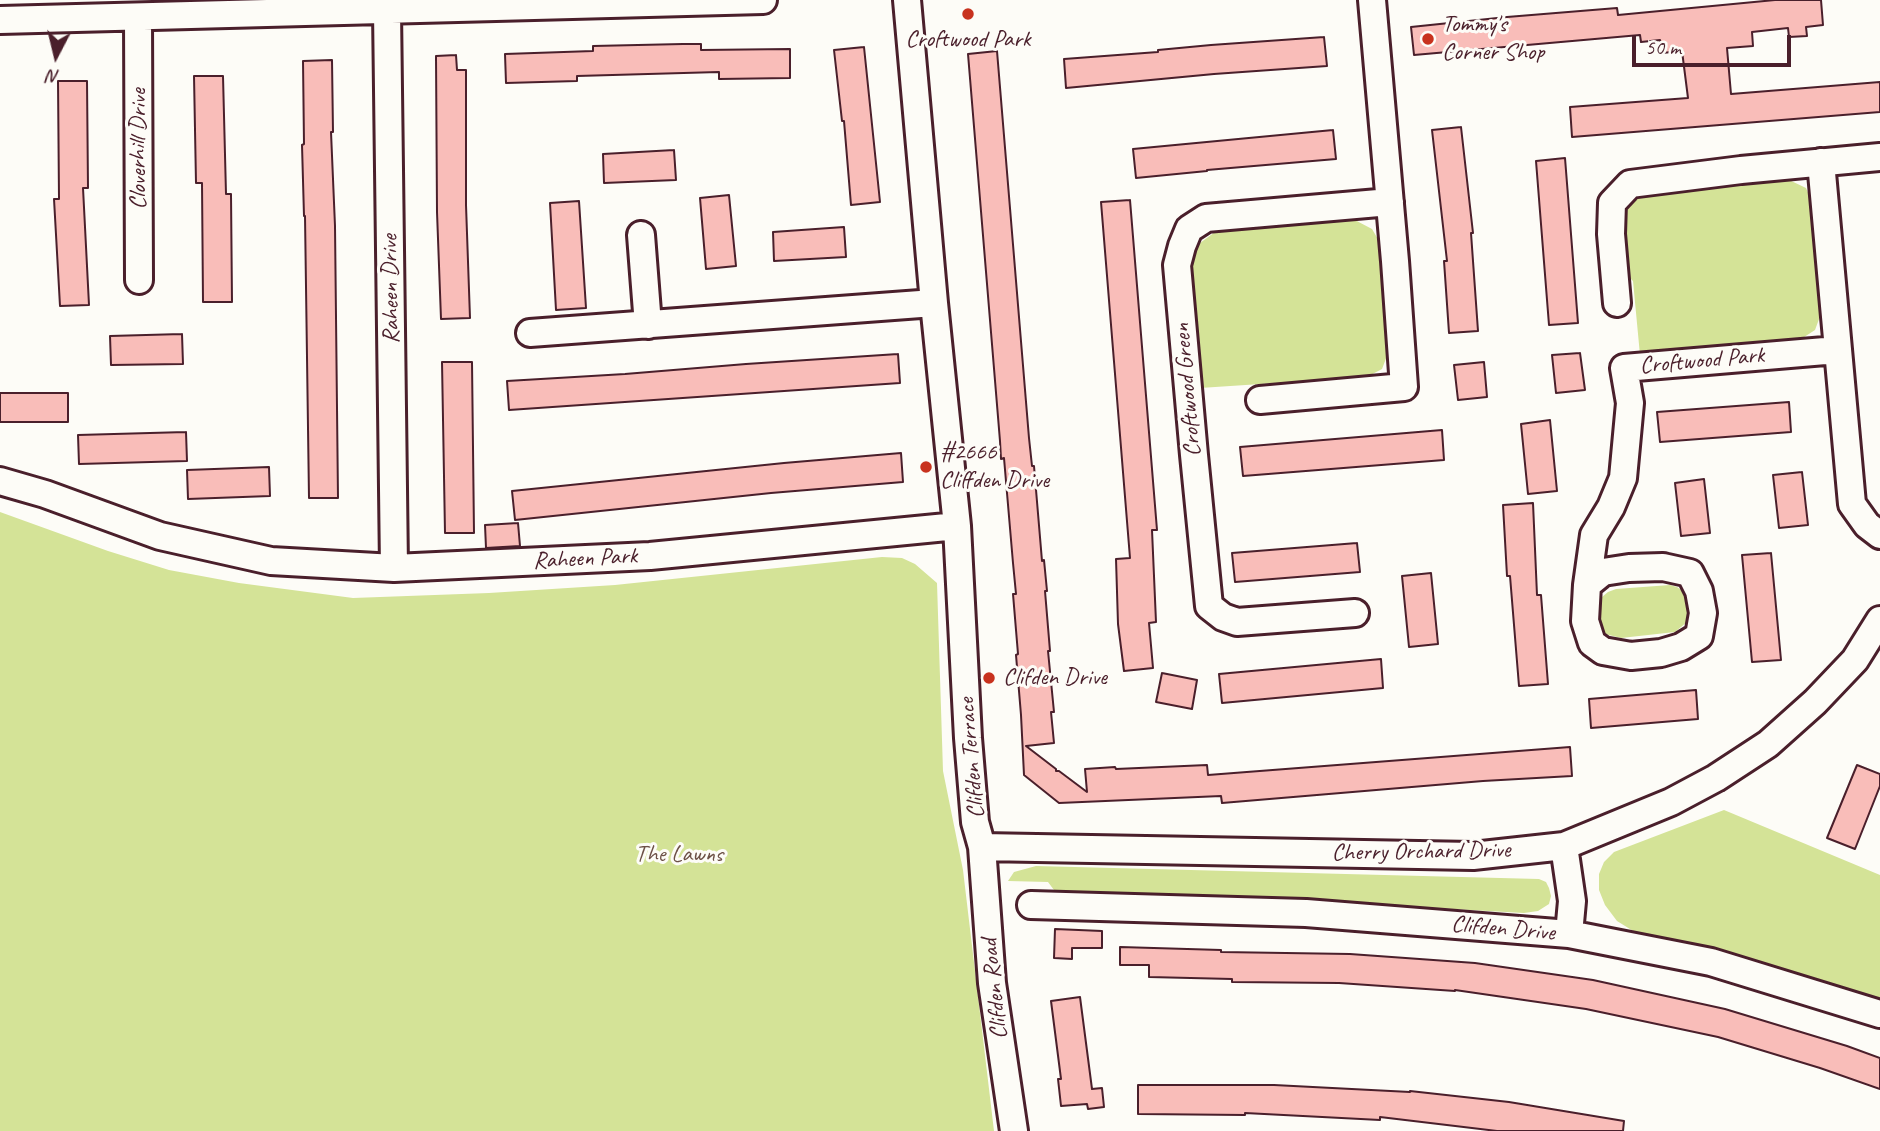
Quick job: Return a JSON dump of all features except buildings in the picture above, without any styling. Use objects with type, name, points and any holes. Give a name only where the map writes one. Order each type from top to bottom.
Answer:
[{"type":"street","points":[[0,20],[763,0]]},
{"type":"street","points":[[907,0],[957,526]]},
{"type":"street","points":[[1261,400],[1404,387],[1372,0]]},
{"type":"street","name":"Raheen Drive","points":[[387,10],[394,568]]},
{"type":"street","name":"Cloverhill Drive","points":[[138,18],[139,281]]},
{"type":"street","points":[[1616,303],[1611,234],[1612,203],[1630,184],[1880,157]]},
{"type":"street","points":[[1821,162],[1852,504],[1867,526],[1880,535]]},
{"type":"street","name":"Croftwood Green","points":[[1355,613],[1237,622],[1223,617],[1209,606],[1177,265],[1189,229],[1206,218],[1390,202]]},
{"type":"street","points":[[641,235],[648,325]]},
{"type":"street","points":[[530,333],[934,303]]},
{"type":"street","name":"Croftwood Park","points":[[1587,585],[1603,572],[1629,568],[1663,567],[1690,573],[1699,591],[1703,613],[1699,636],[1681,647],[1661,653],[1631,656],[1602,651],[1592,643],[1585,621],[1587,585],[1594,535],[1611,507],[1623,478],[1630,403],[1624,368],[1837,350]]},
{"type":"street","name":"Raheen Park","points":[[0,481],[45,494],[160,536],[246,556],[271,561],[394,568],[650,556],[957,526]]},
{"type":"street","name":"Clifden Terrace","points":[[957,526],[970,762],[975,822],[982,847],[1217,851]]},
{"type":"street","name":"Cherry Orchard Drive","points":[[1217,851],[1473,856],[1564,846],[1671,802],[1716,778],[1768,744],[1815,702],[1855,660],[1880,620]]},
{"type":"street","points":[[1564,846],[1572,901],[1569,934]]},
{"type":"street","name":"Clifden Road","points":[[982,847],[992,983],[1014,1131]]},
{"type":"street","name":"Clifden Drive","points":[[1031,905],[1306,912],[1569,934],[1711,962],[1880,1014]]},
{"type":"green space","points":[[1785,178],[1806,188],[1815,208],[1822,311],[1815,330],[1798,341],[1640,355],[1633,281],[1628,276],[1621,215],[1632,199],[1648,191]]},
{"type":"green space","points":[[1353,219],[1372,229],[1382,246],[1390,348],[1382,369],[1361,380],[1200,388],[1190,259],[1200,243],[1215,232]]},
{"type":"green space","name":"The Lawns","points":[[0,512],[169,570],[239,583],[353,598],[615,585],[882,557],[902,558],[915,564],[937,583],[943,771],[963,870],[994,1131],[0,1131]]},
{"type":"green space","points":[[1670,585],[1684,592],[1690,614],[1687,622],[1675,632],[1621,638],[1605,634],[1600,628],[1596,620],[1597,604],[1608,592]]},
{"type":"green space","points":[[1724,810],[1880,875],[1880,1000],[1638,934],[1617,921],[1605,905],[1599,890],[1599,874],[1604,862],[1614,852]]},
{"type":"green space","points":[[1036,866],[1539,879],[1546,882],[1551,896],[1549,904],[1538,911],[1524,913],[1291,900],[1057,894],[1048,882],[1008,881],[1014,872]]},
{"type":"place","name":"Croftwood Park","points":[[968,14]]},
{"type":"place","name":"Tommy's Corner Shop","points":[[1428,39]]},
{"type":"place","name":"#2666 Cliffden Drive","points":[[926,467]]},
{"type":"place","name":"Clifden Drive","points":[[989,678]]}]
